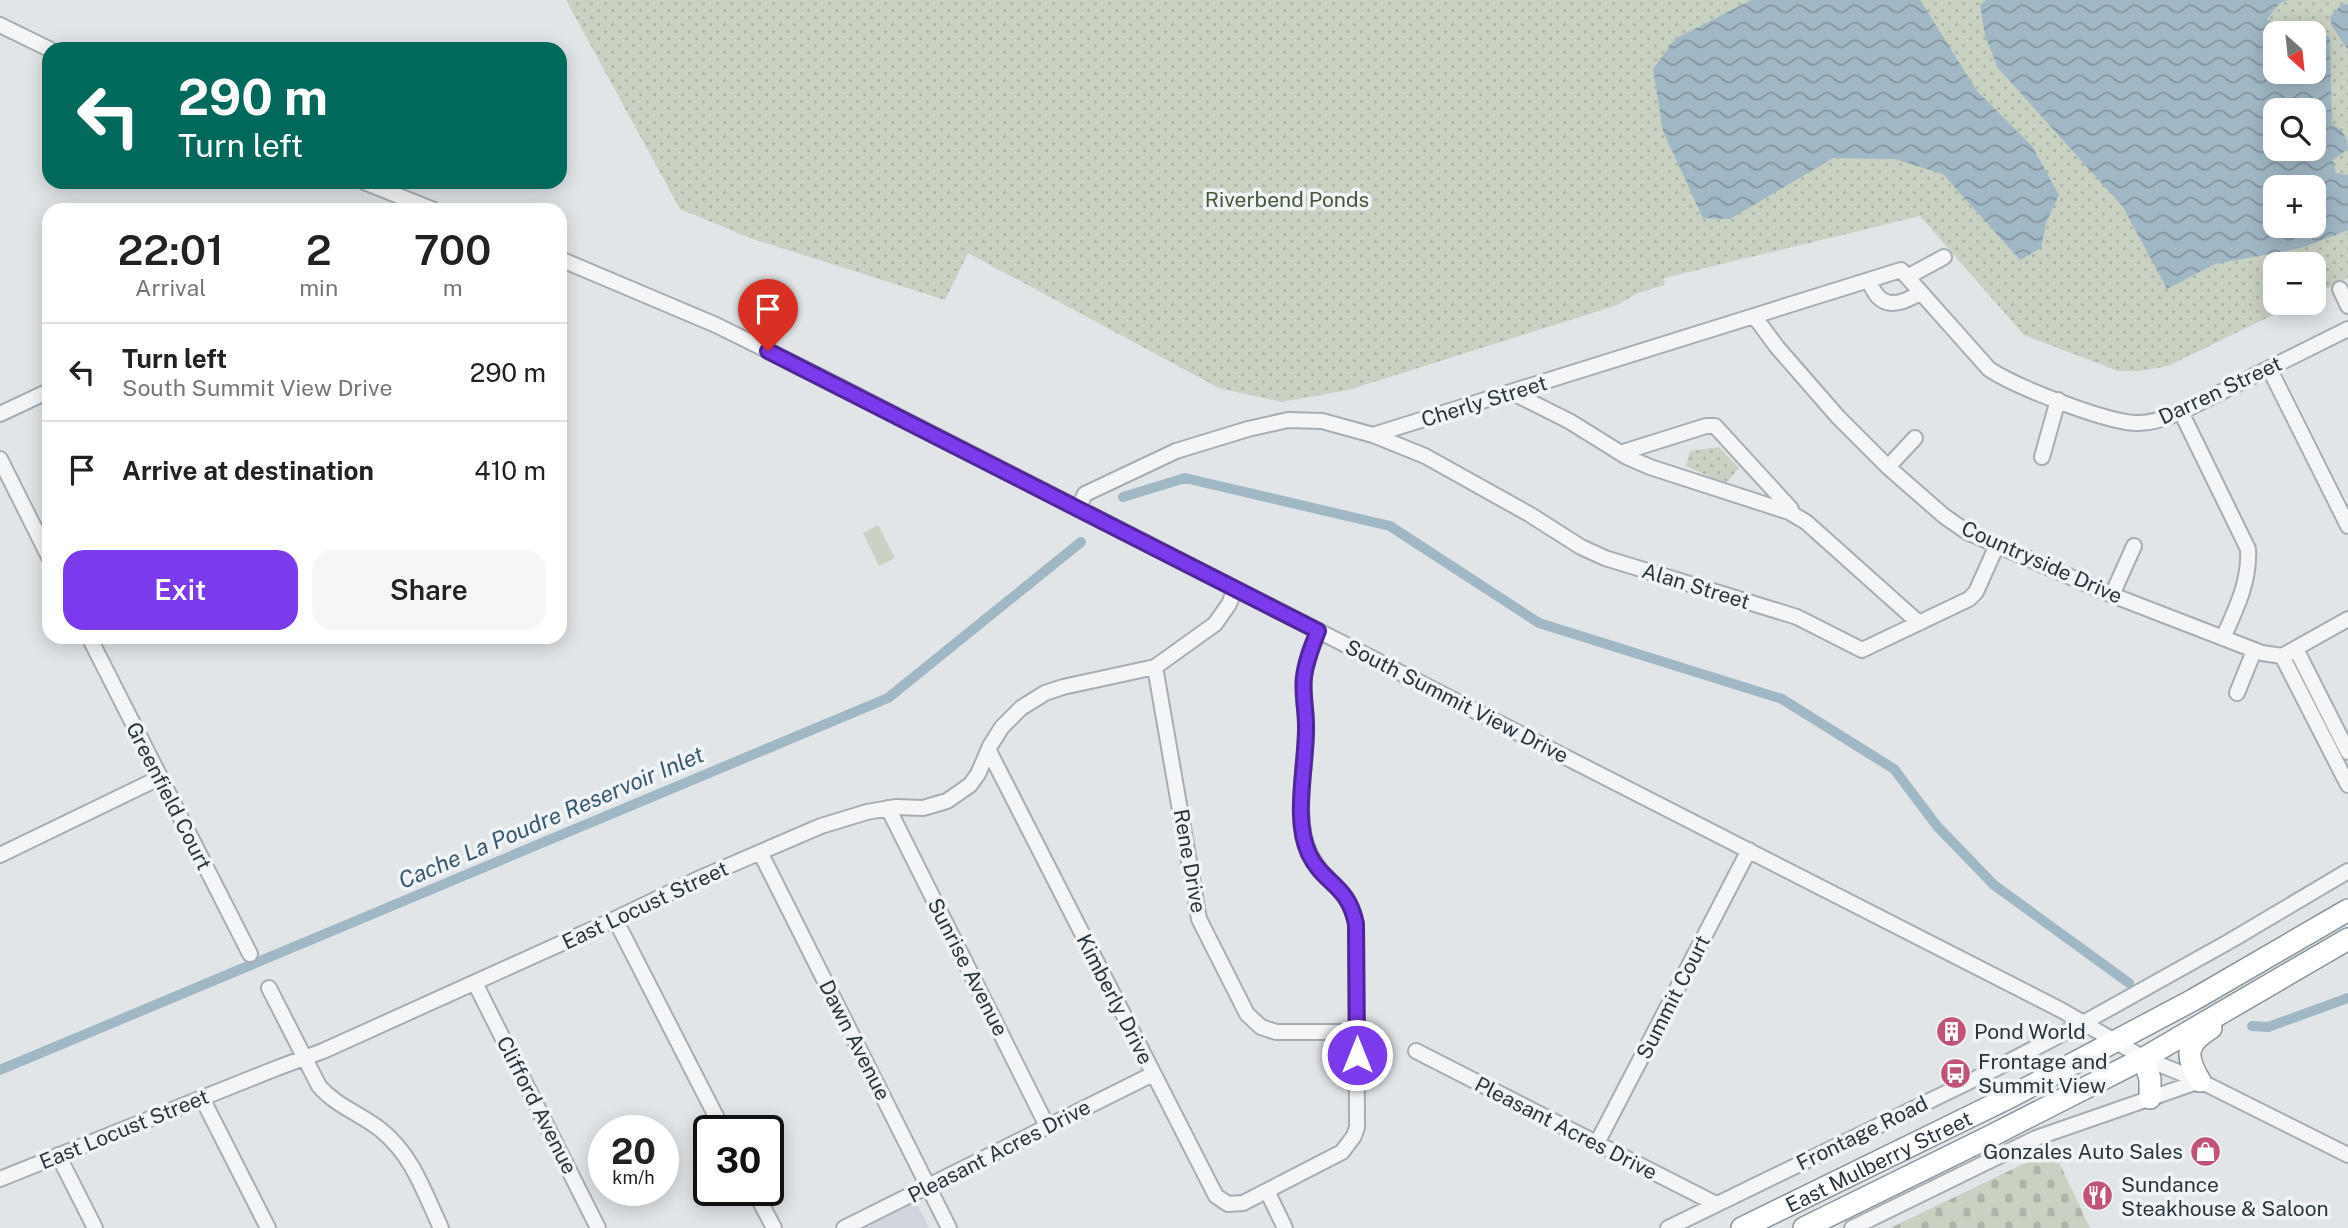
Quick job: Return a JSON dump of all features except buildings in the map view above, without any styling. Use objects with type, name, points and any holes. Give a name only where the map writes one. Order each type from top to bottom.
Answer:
[{"type":"highway","name":"East Mulberry Street","points":[[1742,1228],[2012,1096],[2193,1000],[2348,910]]},
{"type":"highway","name":"East Mulberry Street","points":[[1804,1228],[2144,1058],[2348,939]]},
{"type":"highway","points":[[2200,1081],[2189,1055],[2194,1042],[2237,1013],[2264,989]]},
{"type":"highway","points":[[2144,1058],[2150,1079],[2151,1098]]},
{"type":"street","points":[[0,25],[42,46]]},
{"type":"street","points":[[377,189],[406,203]]},
{"type":"street","name":"Cherly Street","points":[[1373,435],[1869,280],[1904,274],[1944,257]]},
{"type":"street","name":"South Summit View Drive","points":[[567,262],[716,325],[1749,850],[2049,1004],[2144,1058],[2200,1081],[2348,1155]]},
{"type":"street","name":"Darren Street","points":[[1904,274],[1989,369],[2005,380],[2101,415],[2136,423],[2158,421],[2181,412],[2348,329]]},
{"type":"street","points":[[1869,280],[1873,291],[1886,302],[1901,303],[1921,292]]},
{"type":"street","points":[[2340,289],[2348,306]]},
{"type":"street","name":"Countryside Drive","points":[[1754,316],[1777,347],[1838,417],[1888,467],[1944,516],[1967,531],[2112,595],[2254,651],[2289,653]]},
{"type":"street","points":[[2269,368],[2348,526]]},
{"type":"street","points":[[1511,392],[1650,467],[1772,505],[1806,522]]},
{"type":"street","points":[[0,414],[42,394]]},
{"type":"street","points":[[2042,457],[2058,400]]},
{"type":"street","points":[[2181,412],[2248,549],[2249,569],[2234,615],[2223,638]]},
{"type":"street","points":[[1078,509],[1085,494],[1175,451],[1248,429],[1288,420],[1322,421],[1373,435]]},
{"type":"street","points":[[1620,453],[1706,426],[1715,426],[1781,501],[1919,623]]},
{"type":"street","name":"Alan Street","points":[[1373,435],[1425,456],[1529,514],[1581,547],[1605,558],[1797,617],[1862,650],[1969,599],[1976,592],[1997,545]]},
{"type":"street","points":[[1888,467],[1915,438]]},
{"type":"street","points":[[0,459],[42,543]]},
{"type":"street","points":[[2112,595],[2134,547]]},
{"type":"street","name":"East Locust Street","points":[[0,1179],[304,1059],[698,879],[844,818],[888,808],[923,808],[947,801],[970,785],[1002,727],[1032,700],[1063,687],[1155,667],[1215,624],[1229,604],[1235,589]]},
{"type":"street","points":[[2289,653],[2348,619]]},
{"type":"street","name":"Kimberly Drive","points":[[989,751],[1216,1196],[1235,1205],[1342,1152],[1357,1127],[1356,924],[1345,894],[1317,866],[1310,855],[1303,831],[1306,725],[1303,680],[1318,631]]},
{"type":"street","name":"Greenfield Court","points":[[92,644],[250,954]]},
{"type":"street","points":[[2237,692],[2254,651]]},
{"type":"street","points":[[2289,653],[2348,752]]},
{"type":"street","points":[[2289,653],[2348,785]]},
{"type":"street","name":"Rene Drive","points":[[1155,667],[1199,919],[1247,1014],[1261,1027],[1270,1031],[1357,1032]]},
{"type":"street","points":[[0,855],[159,778]]},
{"type":"street","name":"Sunrise Avenue","points":[[888,808],[1047,1126]]},
{"type":"street","name":"Summit Court","points":[[1597,1143],[1749,850]]},
{"type":"street","name":"Dawn Avenue","points":[[760,852],[949,1228]]},
{"type":"street","name":"Frontage Road","points":[[1668,1228],[1987,1073],[2230,941],[2348,871]]},
{"type":"street","points":[[615,919],[715,1115]]},
{"type":"street","name":"Clifford Avenue","points":[[475,983],[598,1228]]},
{"type":"street","points":[[269,988],[318,1086],[329,1097],[383,1131],[408,1158],[441,1228]]},
{"type":"street","name":"Pleasant Acres Drive","points":[[1416,1051],[1716,1204]]},
{"type":"street","name":"Pleasant Acres Drive","points":[[845,1228],[1153,1074]]},
{"type":"street","points":[[1852,1228],[2036,1138],[2200,1081]]},
{"type":"street","points":[[202,1098],[268,1228]]},
{"type":"street","points":[[58,1155],[95,1228]]},
{"type":"street","points":[[1267,1191],[1285,1228]]},
{"type":"street","points":[[762,1206],[774,1228]]},
{"type":"shaded area","points":[[916,1202],[929,1228],[865,1228]]},
{"type":"green space","name":"Riverbend Ponds","points":[[566,0],[2348,0],[2348,278],[2326,289],[2326,252],[2263,252],[2263,315],[2273,315],[2168,366],[2140,371],[2118,371],[2024,335],[1920,216],[1664,278],[1665,285],[1638,293],[1617,305],[1348,390],[1281,402],[1219,388],[968,253],[945,300],[750,238],[680,209]]},
{"type":"green space","points":[[1719,447],[1739,468],[1725,484],[1686,466],[1690,451]]},
{"type":"green space","points":[[878,525],[895,558],[879,566],[863,533]]},
{"type":"green space","points":[[2053,1150],[2090,1228],[1890,1228]]},
{"type":"water","points":[[1751,0],[1920,0],[1977,91],[2032,146],[2059,195],[2046,223],[2041,248],[2020,260],[1943,174],[1895,159],[1833,158],[1730,219],[1703,218],[1663,131],[1653,69],[1675,39]]},
{"type":"water","points":[[1986,0],[2288,0],[2280,3],[2267,19],[2271,21],[2263,21],[2263,84],[2326,84],[2326,35],[2330,37],[2332,124],[2344,134],[2348,149],[2333,160],[2336,173],[2348,175],[2348,230],[2301,248],[2263,252],[2263,255],[2215,264],[2167,289],[2123,207],[1998,68],[1985,36],[1980,5]]},
{"type":"water","points":[[2348,4],[2348,50],[2332,26],[2330,17],[2341,5]]},
{"type":"waterway","name":"Cache La Poudre Reservoir Inlet","points":[[1123,497],[1185,478],[1390,526],[1539,623],[1782,699],[1894,769],[1937,826],[1994,885],[2129,983]]},
{"type":"waterway","name":"Cache La Poudre Reservoir Inlet","points":[[0,1070],[888,698],[1081,542]]},
{"type":"waterway","name":"Cache La Poudre Reservoir Inlet","points":[[2252,1026],[2268,1027],[2348,998]]},
{"type":"place","name":"Pond World","points":[[1951,1031]]},
{"type":"place","name":"Frontage and Summit View","points":[[1955,1073]]},
{"type":"place","name":"Gonzales Auto Sales","points":[[2206,1151]]},
{"type":"place","name":"Sundance Steakhouse & Saloon","points":[[2098,1196]]},
{"type":"route","points":[[768,351],[1318,631],[1303,680],[1306,725],[1303,831],[1310,855],[1326,877],[1345,894],[1351,904],[1356,924],[1357,1055]]}]
